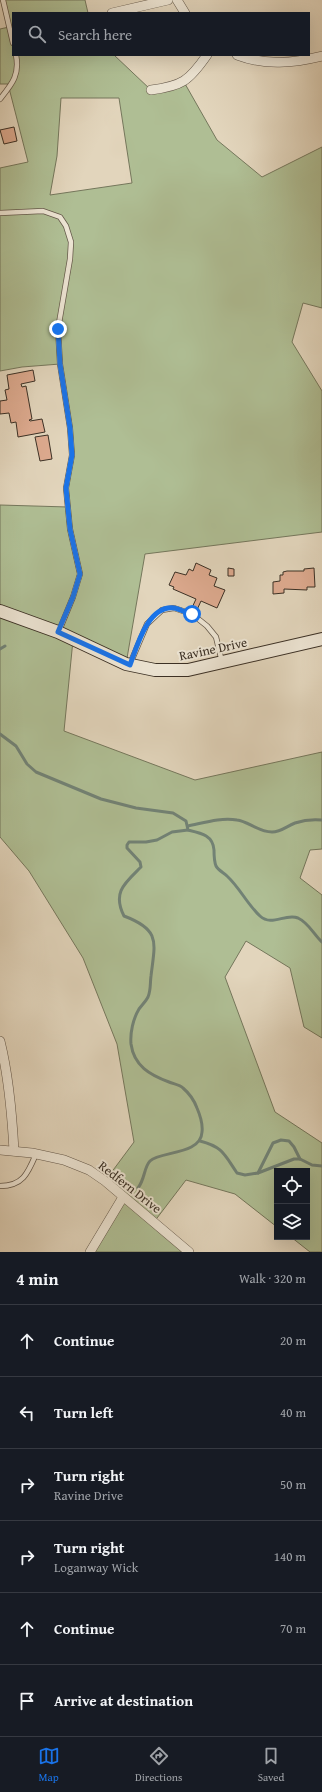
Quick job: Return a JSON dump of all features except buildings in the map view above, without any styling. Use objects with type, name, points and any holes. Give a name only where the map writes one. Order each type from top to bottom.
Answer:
[{"type":"street","points":[[116,12],[168,0]]},
{"type":"street","points":[[177,0],[184,12]]},
{"type":"street","points":[[151,90],[171,88],[184,82],[198,68],[206,56]]},
{"type":"street","points":[[241,56],[267,62],[282,63],[322,56]]},
{"type":"street","name":"Ravine Drive","points":[[0,611],[58,632],[130,665],[155,670],[175,671],[222,662],[322,639]]},
{"type":"street","points":[[0,1041],[7,1071],[14,1151]]},
{"type":"street","name":"Redfern Drive","points":[[0,1150],[36,1154],[64,1160],[89,1170],[105,1181],[189,1252]]},
{"type":"street","points":[[90,1252],[123,1196]]},
{"type":"lane","points":[[4,0],[12,38]]},
{"type":"lane","points":[[0,99],[2,93],[13,83],[18,66],[16,56]]},
{"type":"lane","points":[[0,213],[43,211],[60,217],[66,226],[71,242],[70,259],[58,329],[60,364],[70,428],[72,455],[66,488],[70,529],[80,574],[73,597],[58,632]]},
{"type":"lane","points":[[130,665],[147,624],[162,610],[174,608],[192,614],[207,626],[216,637],[222,662]]},
{"type":"lane","points":[[0,1186],[12,1186],[23,1178],[30,1169],[36,1154]]},
{"type":"green space","points":[[3,0],[85,0],[88,12],[12,12],[12,56],[115,56],[151,90],[184,82],[217,140],[262,177],[322,147],[322,308],[303,303],[292,342],[322,391],[322,532],[145,554],[126,664],[73,640],[64,731],[195,780],[322,752],[322,849],[310,850],[300,878],[322,895],[322,1038],[304,1027],[290,968],[246,941],[225,977],[275,1112],[322,1143],[322,1252],[310,1252],[295,1240],[310,1240],[310,1168],[274,1168],[274,1225],[235,1194],[186,1180],[154,1222],[184,1248],[181,1252],[90,1252],[123,1197],[105,1181],[134,1142],[117,1044],[83,958],[29,871],[0,837],[0,505],[68,507],[66,488],[72,455],[60,364],[22,367],[0,371],[0,168],[28,162],[8,84],[0,84],[0,29],[9,27]],"holes":[[[61,98],[119,98],[132,183],[50,195],[57,156]]]},
{"type":"waterway","points":[[0,649],[5,646]]},
{"type":"waterway","points":[[0,734],[16,746],[27,764],[36,772],[101,799],[136,808],[173,813],[186,821],[188,830],[202,834],[209,838],[213,845],[216,866],[232,881],[260,916],[269,920],[288,917],[298,918],[302,920],[322,942]]},
{"type":"waterway","points":[[188,826],[231,819],[241,821],[267,832],[272,832],[302,821],[322,820]]},
{"type":"waterway","points":[[138,1188],[150,1161],[162,1155],[188,1149],[195,1145],[200,1139],[202,1126],[192,1097],[180,1086],[149,1073],[139,1064],[133,1052],[131,1044],[132,1026],[139,1009],[149,994],[154,946],[153,938],[150,932],[136,921],[124,916],[119,900],[125,883],[141,867],[140,862],[127,848],[129,842],[146,842],[157,840],[172,832],[188,830]]},
{"type":"waterway","points":[[258,1173],[273,1143],[281,1140],[289,1141],[300,1159]]},
{"type":"waterway","points":[[200,1141],[208,1143],[222,1152],[237,1173],[245,1175],[258,1173],[294,1159],[300,1159],[312,1165],[322,1166]]},
{"type":"route","points":[[58,329],[60,364],[70,428],[72,455],[66,488],[70,529],[80,574],[73,597],[58,632],[130,665],[147,624],[157,614],[162,610],[174,608],[192,614]]}]
